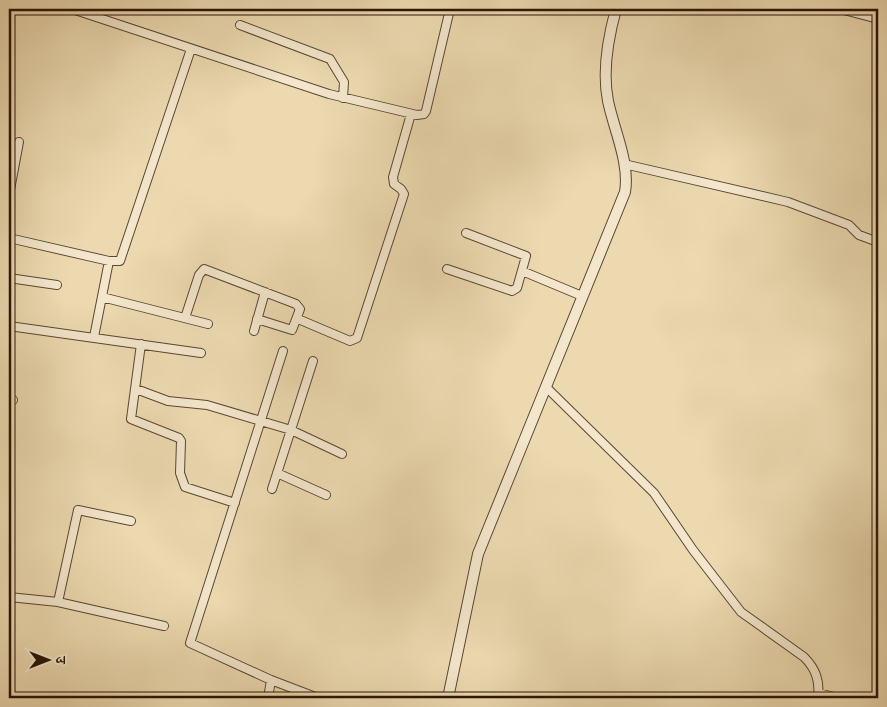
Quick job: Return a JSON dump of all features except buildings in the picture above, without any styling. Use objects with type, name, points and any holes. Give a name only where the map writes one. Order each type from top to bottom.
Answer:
[{"type":"street","points":[[72,9],[343,98],[421,116],[426,111],[450,9]]},
{"type":"street","points":[[448,698],[478,554],[625,192],[624,164],[606,85],[609,43],[616,9]]},
{"type":"street","points":[[840,9],[878,19]]},
{"type":"street","points":[[240,25],[330,59],[344,82],[343,98]]},
{"type":"street","points":[[9,238],[109,261],[120,261],[123,258],[173,98],[191,49]]},
{"type":"street","points":[[298,319],[350,341],[357,338],[404,194],[404,191],[394,184],[393,177],[411,114]]},
{"type":"street","points":[[9,195],[19,142]]},
{"type":"street","points":[[624,164],[788,202],[849,225],[858,235],[878,242]]},
{"type":"street","points":[[447,269],[515,291],[526,259],[523,254],[466,233]]},
{"type":"street","points":[[94,337],[109,261]]},
{"type":"street","points":[[185,318],[199,275],[204,269],[299,306],[295,327],[288,330],[258,319]]},
{"type":"street","points":[[522,271],[582,296]]},
{"type":"street","points":[[9,278],[57,285]]},
{"type":"street","points":[[254,331],[265,292]]},
{"type":"street","points":[[102,297],[208,324]]},
{"type":"street","points":[[9,326],[201,353]]},
{"type":"street","points":[[141,344],[136,389],[130,419],[181,441],[180,473],[185,487],[235,503]]},
{"type":"street","points":[[283,351],[190,643],[271,680],[318,698]]},
{"type":"street","points":[[272,489],[313,362]]},
{"type":"street","points":[[546,386],[654,493],[693,550],[735,606],[750,620],[804,657],[812,665],[817,676],[818,696],[838,698]]},
{"type":"street","points":[[136,389],[168,401],[207,405],[291,430],[342,454]]},
{"type":"street","points":[[277,473],[326,496]]},
{"type":"street","points":[[58,602],[78,510],[130,521]]},
{"type":"street","points":[[9,597],[58,602],[164,626]]},
{"type":"street","points":[[268,698],[271,680]]}]
